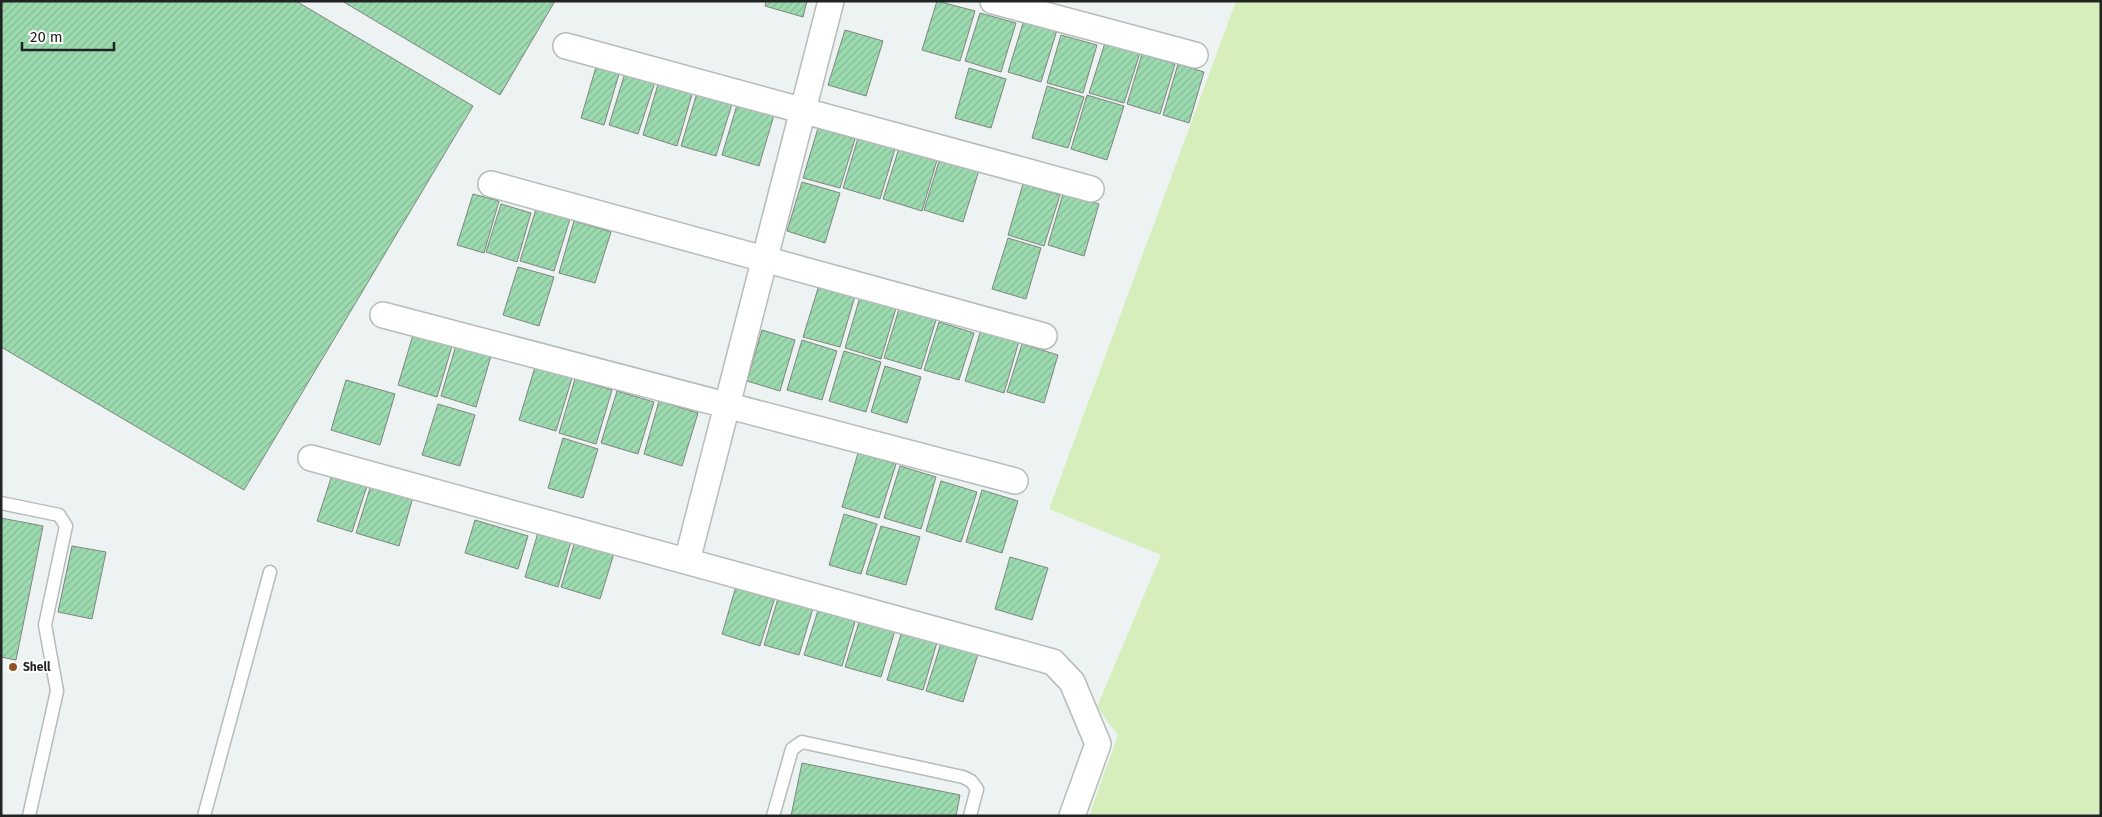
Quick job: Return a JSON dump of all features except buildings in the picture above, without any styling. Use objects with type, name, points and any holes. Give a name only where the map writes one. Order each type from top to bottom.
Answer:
[{"type":"street","points":[[687,561],[831,1]]},
{"type":"street","points":[[993,1],[1194,55]]},
{"type":"street","points":[[566,46],[1091,189]]},
{"type":"street","points":[[491,184],[1044,336]]},
{"type":"street","points":[[383,315],[1015,481]]},
{"type":"street","points":[[311,458],[1053,662],[1072,682],[1098,744],[1072,816]]},
{"type":"lane","points":[[1,503],[59,515],[66,526],[45,625],[57,691],[29,816]]},
{"type":"lane","points":[[204,816],[270,572]]},
{"type":"lane","points":[[773,816],[792,749],[802,742],[963,777],[970,781],[977,789],[970,816]]},
{"type":"green space","points":[[1236,1],[2101,1],[2101,816],[1089,816],[1118,735],[1097,707],[1161,555],[1049,509]]},
{"type":"place","name":"Shell","points":[[13,667]]}]
